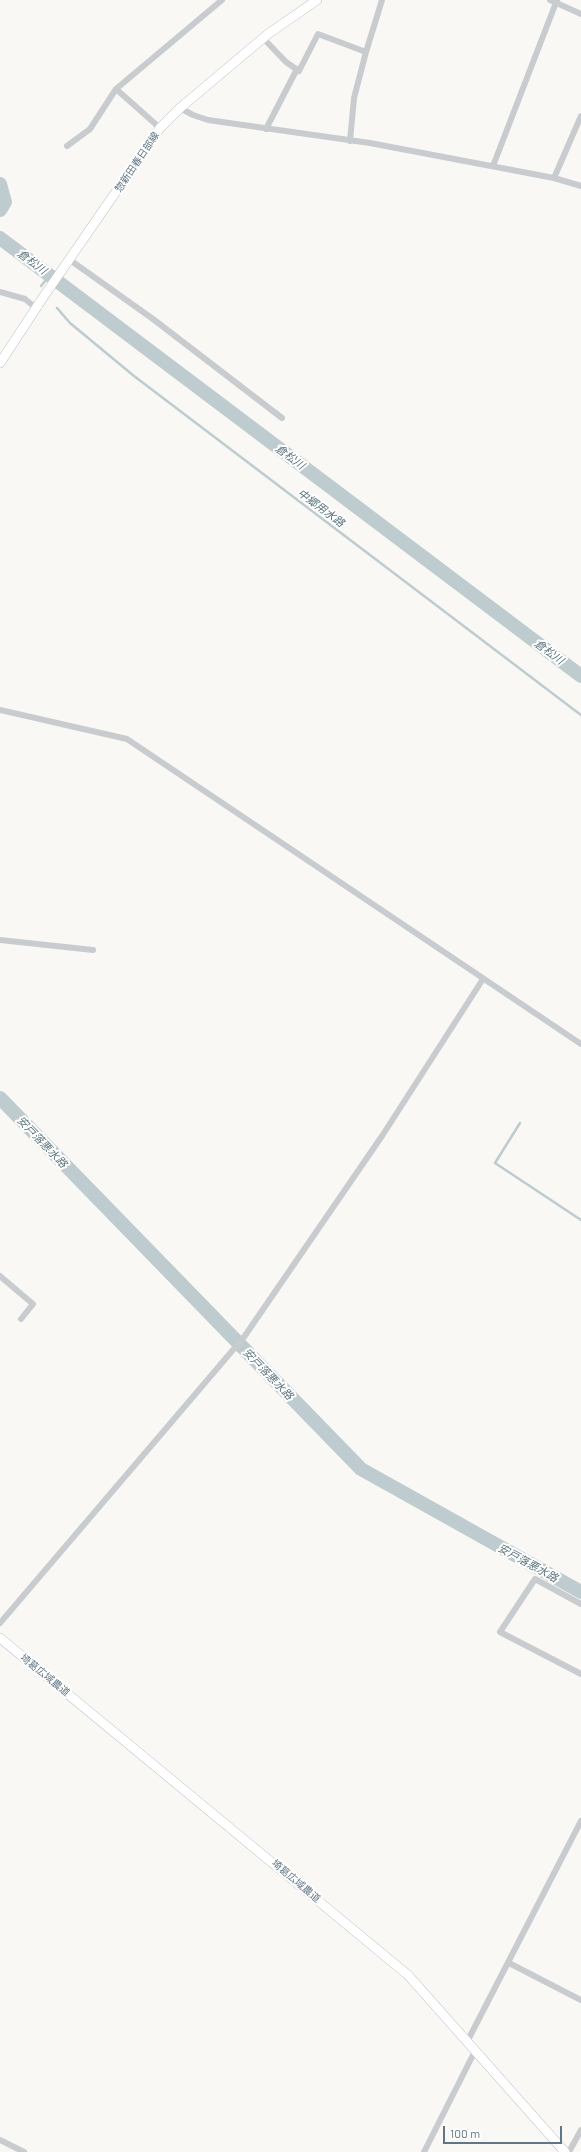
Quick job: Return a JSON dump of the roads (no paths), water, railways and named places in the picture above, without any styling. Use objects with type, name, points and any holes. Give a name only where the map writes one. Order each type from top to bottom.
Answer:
[{"type":"street","points":[[67,146],[90,129],[116,89],[222,0]]},
{"type":"street","name":"惣新田春日部線","points":[[0,363],[44,296],[160,128],[180,108],[264,38],[317,0]]},
{"type":"street","points":[[350,140],[354,98],[382,0]]},
{"type":"street","points":[[550,0],[557,1],[581,14]]},
{"type":"street","points":[[493,166],[557,1]]},
{"type":"street","points":[[264,38],[286,62],[299,71],[318,34],[366,52]]},
{"type":"street","points":[[266,129],[297,69]]},
{"type":"street","points":[[116,89],[160,128]]},
{"type":"street","points":[[180,108],[193,115],[208,120],[350,140],[554,178],[581,186]]},
{"type":"street","points":[[554,178],[581,116]]},
{"type":"street","points":[[70,260],[153,319],[282,418]]},
{"type":"street","points":[[0,292],[25,299],[36,308]]},
{"type":"street","points":[[0,710],[127,739],[581,1044]]},
{"type":"street","points":[[0,940],[93,950]]},
{"type":"street","points":[[0,1624],[244,1337],[382,1136],[483,979]]},
{"type":"street","points":[[0,1276],[33,1304],[21,1319]]},
{"type":"street","points":[[581,1604],[535,1579],[500,1632],[581,1674]]},
{"type":"street","name":"埼葛広域農道","points":[[0,1638],[402,1970],[565,2152]]},
{"type":"street","points":[[467,2042],[581,1821]]},
{"type":"street","points":[[509,1963],[581,2000]]},
{"type":"street","points":[[424,2152],[475,2050]]},
{"type":"street","points":[[569,2152],[581,2130]]},
{"type":"street","points":[[0,2140],[24,2152]]},
{"type":"waterway","points":[[0,184],[5,202],[0,210]]},
{"type":"waterway","name":"倉松川","points":[[0,238],[581,676]]},
{"type":"waterway","points":[[41,286],[50,275]]},
{"type":"waterway","name":"中郷用水路","points":[[57,308],[70,323],[134,376],[581,715]]},
{"type":"waterway","name":"安戸落悪水路","points":[[0,1098],[361,1469],[581,1592]]},
{"type":"waterway","points":[[520,1123],[495,1163],[581,1220]]}]
